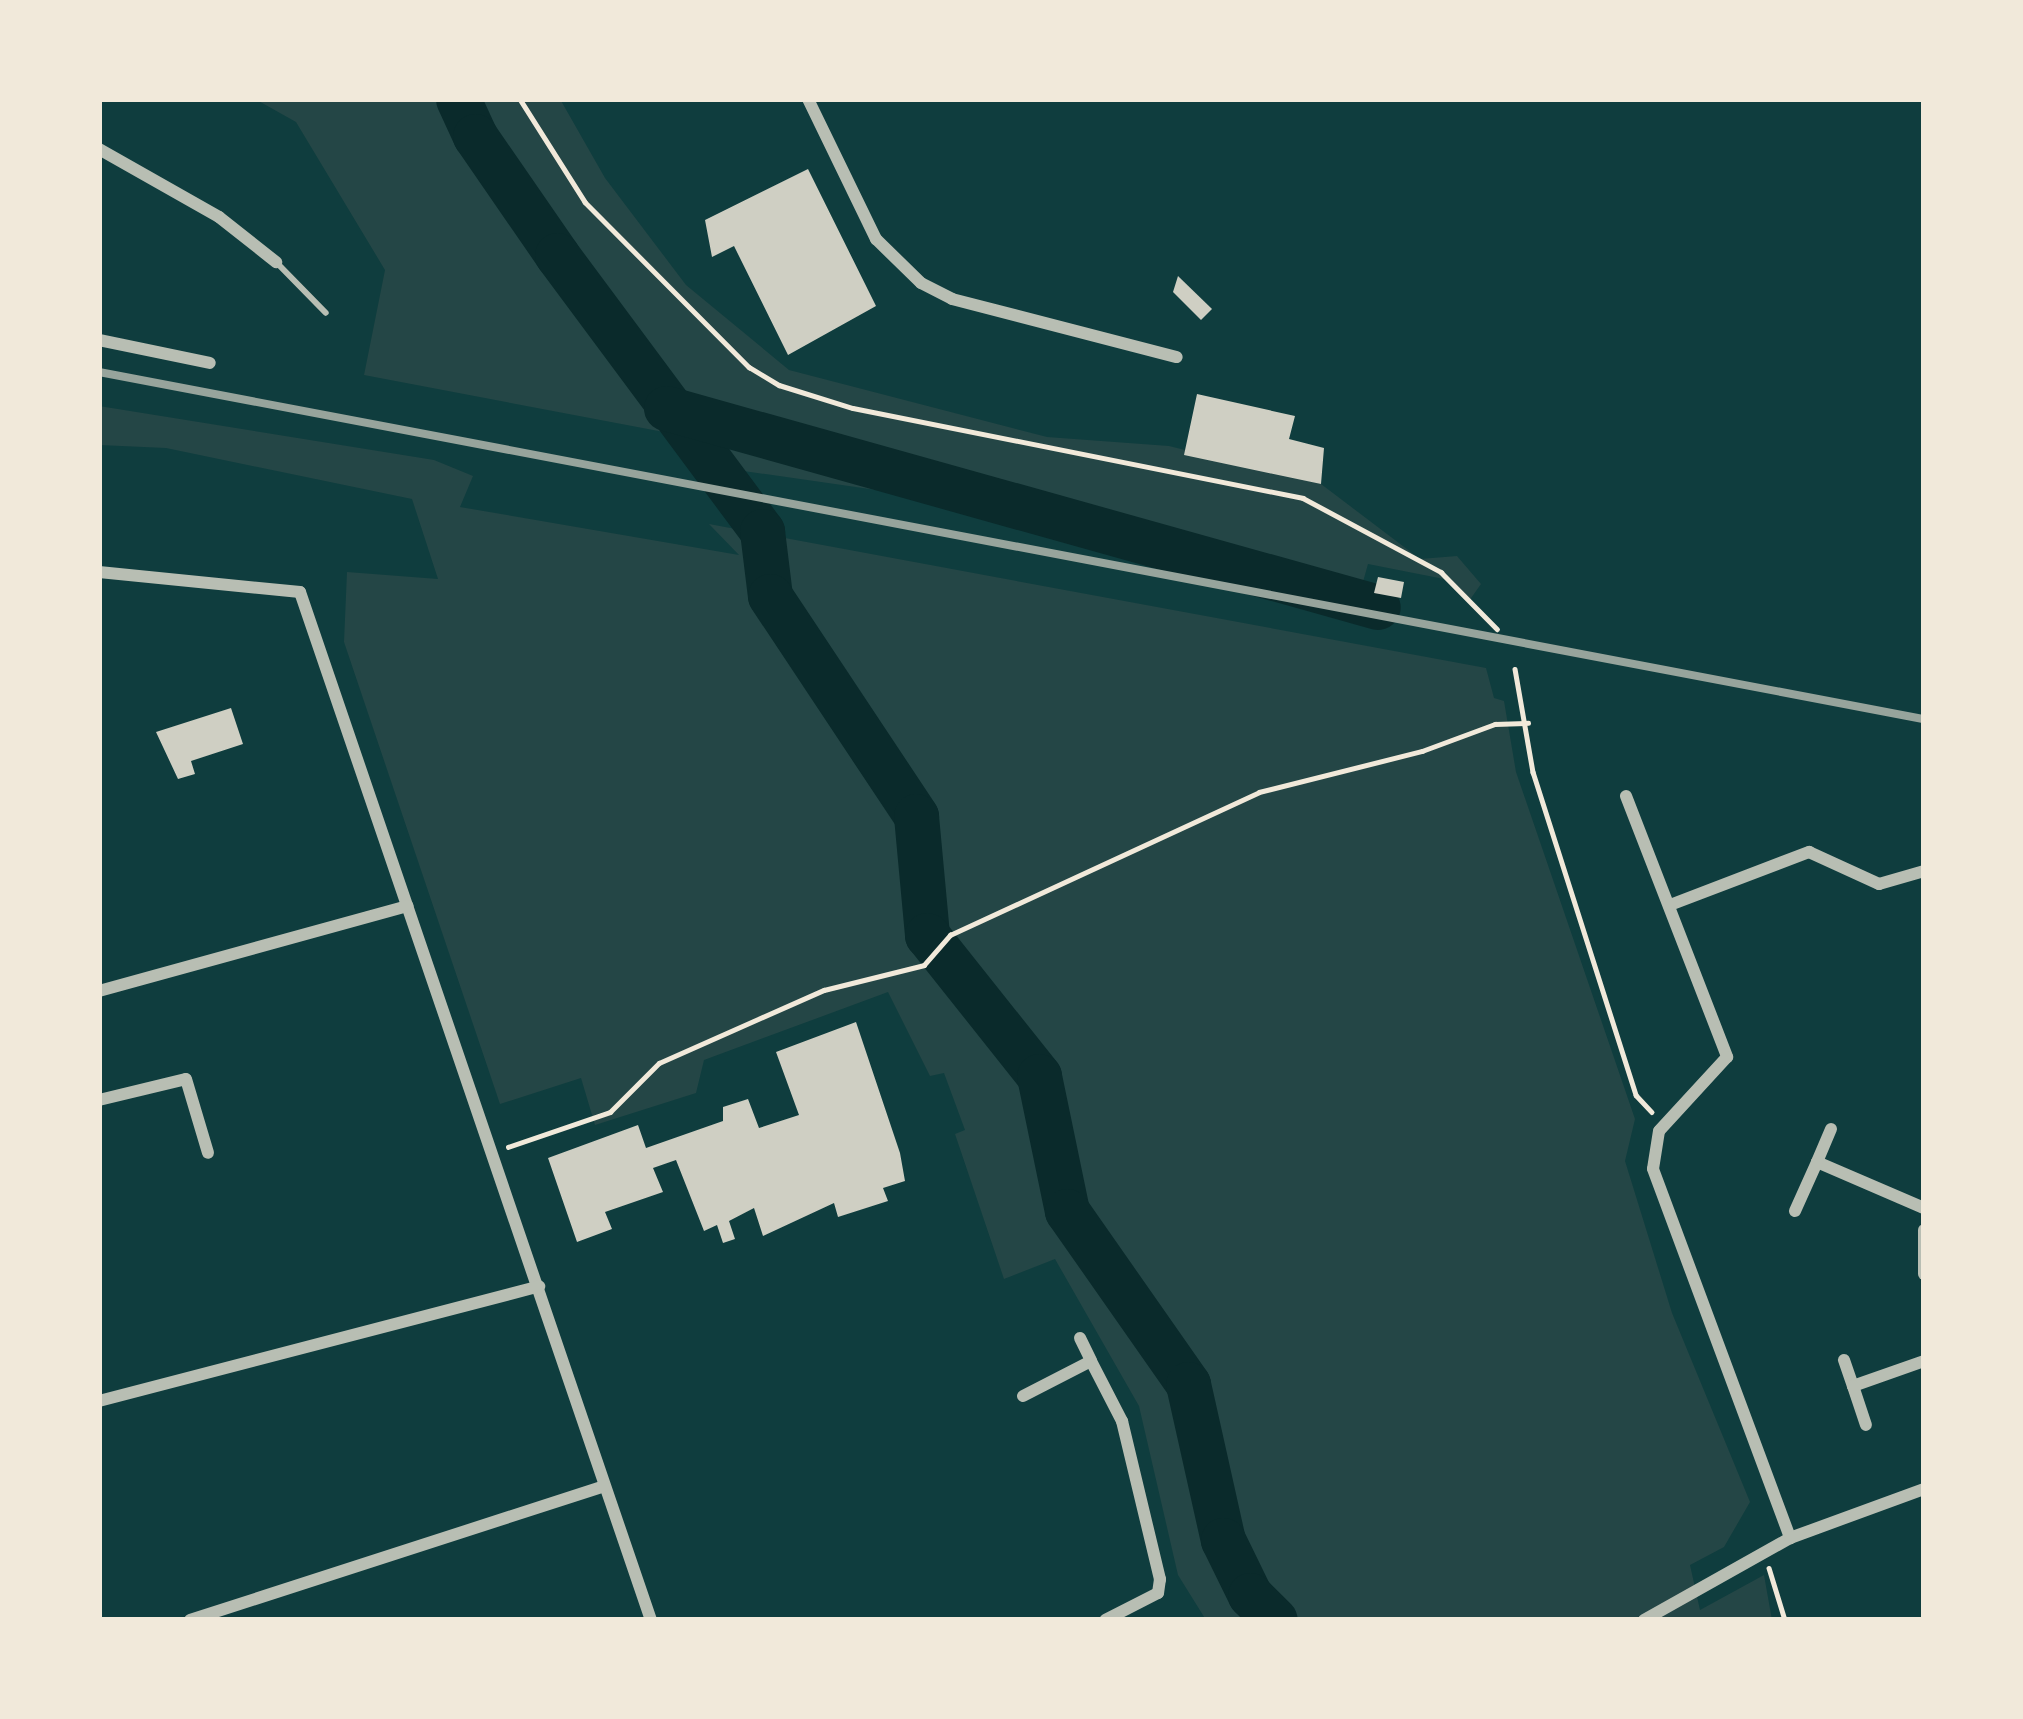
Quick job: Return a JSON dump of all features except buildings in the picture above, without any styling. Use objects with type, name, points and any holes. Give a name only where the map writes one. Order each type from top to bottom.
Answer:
[{"type":"street","points":[[808,99],[876,239],[921,283],[952,299],[1177,357]]},
{"type":"street","points":[[99,149],[219,217],[276,262]]},
{"type":"street","points":[[99,340],[210,363]]},
{"type":"street","points":[[99,572],[301,592],[651,1620]]},
{"type":"street","points":[[1626,796],[1727,1057],[1659,1131],[1653,1168],[1790,1538]]},
{"type":"street","points":[[1670,905],[1809,853],[1879,884],[1924,871]]},
{"type":"street","points":[[99,992],[407,906]]},
{"type":"street","points":[[99,1100],[185,1079],[208,1153]]},
{"type":"street","points":[[1795,1211],[1831,1129]]},
{"type":"street","points":[[1817,1162],[1924,1208]]},
{"type":"street","points":[[1924,1230],[1924,1274]]},
{"type":"street","points":[[99,1401],[539,1286]]},
{"type":"street","points":[[1079,1338],[1122,1421],[1160,1579],[1157,1593],[1105,1620]]},
{"type":"street","points":[[1844,1360],[1866,1425]]},
{"type":"street","points":[[1023,1396],[1091,1361]]},
{"type":"street","points":[[1853,1386],[1924,1361]]},
{"type":"street","points":[[190,1620],[604,1486]]},
{"type":"street","points":[[1644,1620],[1790,1538],[1923,1492]]},
{"type":"lane","points":[[276,262],[326,313]]},
{"type":"path","points":[[520,99],[561,173],[616,237],[749,367],[779,385],[853,408],[1303,498],[1442,572],[1497,629]]},
{"type":"path","points":[[1515,669],[1528,723],[1532,772],[1603,995],[1636,1095],[1657,1113]]},
{"type":"path","points":[[492,1154],[610,1112],[659,1063],[824,990],[925,965],[950,934],[1259,792],[1422,751],[1495,724],[1528,723]]},
{"type":"path","points":[[1769,1568],[1785,1620]]},
{"type":"shaded area","points":[[255,99],[560,99],[605,178],[686,285],[789,370],[1047,437],[1169,446],[1321,484],[1420,559],[1457,556],[1481,584],[1469,601],[1444,579],[1368,564],[1361,589],[939,499],[730,469],[669,433],[364,375],[385,270],[296,122]]},
{"type":"shaded area","points":[[99,406],[434,460],[473,476],[460,507],[739,555],[709,524],[1486,668],[1494,698],[1504,701],[1516,772],[1635,1119],[1625,1161],[1672,1313],[1750,1502],[1724,1547],[1690,1565],[1700,1610],[1764,1575],[1772,1620],[1206,1620],[1178,1575],[1139,1406],[1055,1259],[1004,1279],[955,1134],[965,1130],[944,1073],[930,1076],[888,992],[704,1060],[696,1093],[595,1125],[581,1078],[500,1104],[344,642],[347,572],[438,579],[412,499],[166,448],[99,445]]},
{"type":"waterway","points":[[458,99],[475,136],[557,255],[762,531],[770,596],[916,816],[927,935],[1039,1076],[1067,1211],[1188,1384],[1223,1540],[1250,1595],[1275,1620]]},
{"type":"waterway","points":[[666,408],[1378,607]]},
{"type":"railway","points":[[99,372],[1924,719]]}]
